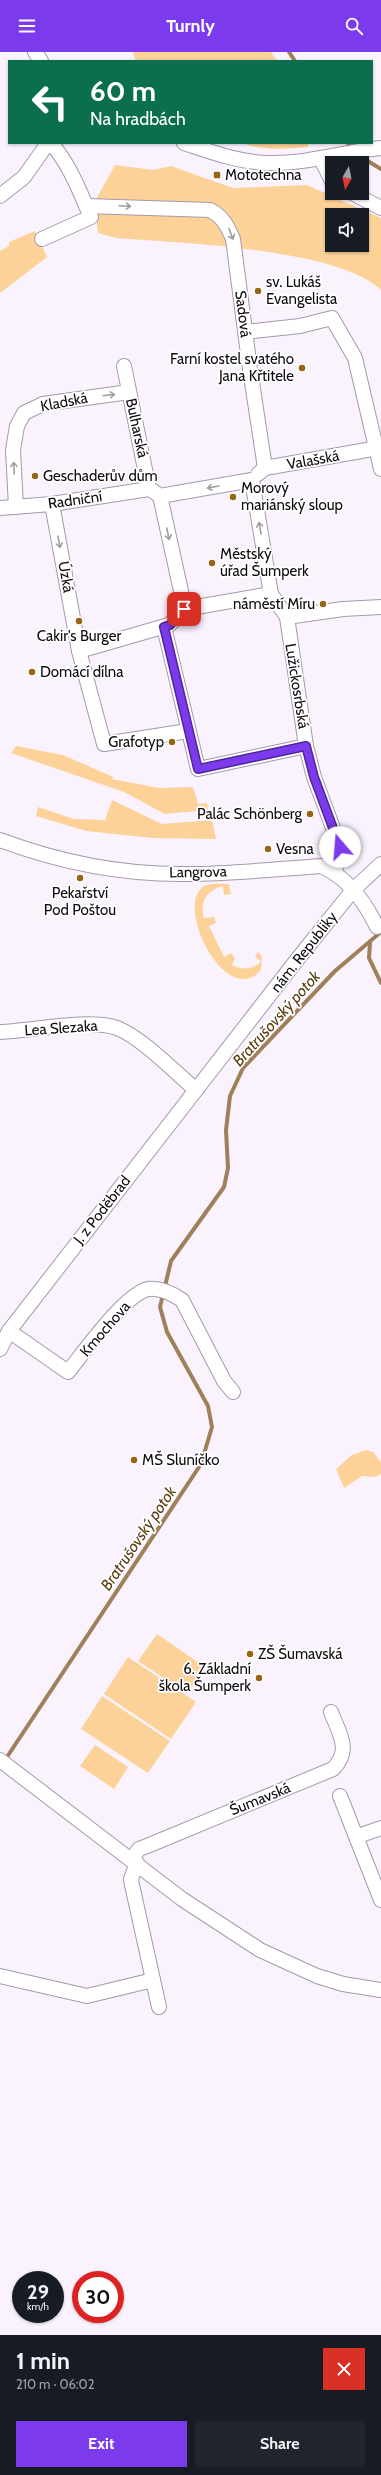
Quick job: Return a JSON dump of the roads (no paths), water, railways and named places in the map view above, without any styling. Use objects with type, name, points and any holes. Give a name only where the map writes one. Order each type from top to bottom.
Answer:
[{"type":"street","points":[[0,196],[24,178],[49,144]]},
{"type":"street","points":[[42,239],[91,217],[64,158],[51,144]]},
{"type":"street","points":[[187,144],[245,161],[268,163],[321,159],[381,148]]},
{"type":"street","points":[[321,159],[325,167]]},
{"type":"street","points":[[366,200],[381,208]]},
{"type":"street","name":"Sadová","points":[[86,206],[210,210],[220,216],[228,225],[233,239],[245,332],[266,468]]},
{"type":"street","points":[[245,332],[300,326],[332,318],[354,358],[378,448],[381,469]]},
{"type":"street","name":"Bulharská","points":[[124,366],[129,392],[155,492]]},
{"type":"street","name":"Kladská","points":[[16,507],[13,450],[17,426],[24,413],[43,404],[129,392]]},
{"type":"street","name":"Valašská","points":[[252,480],[266,468],[378,448]]},
{"type":"street","points":[[79,651],[170,625],[184,609],[271,594],[252,480],[155,492],[184,609]]},
{"type":"street","name":"Radniční","points":[[0,508],[52,504],[155,492]]},
{"type":"street","name":"Úzká","points":[[52,504],[79,651],[104,744],[188,731]]},
{"type":"street","name":"Lužickosrbská","points":[[271,594],[287,617],[306,746],[314,777],[340,847],[335,872]]},
{"type":"street","points":[[287,617],[343,609],[381,607]]},
{"type":"street","points":[[164,627],[198,769],[306,746]]},
{"type":"street","name":"Langrova","points":[[0,840],[56,858],[108,868],[188,874],[321,866],[335,872],[353,890],[370,912],[377,927]]},
{"type":"street","points":[[353,890],[381,864]]},
{"type":"street","name":"nám. Republiky","points":[[196,1090],[353,890]]},
{"type":"street","name":"Lea Slezaka","points":[[0,1032],[88,1025],[117,1028],[134,1038],[196,1090]]},
{"type":"street","name":"J. z Poděbrad","points":[[0,1349],[4,1334],[196,1090]]},
{"type":"street","name":"Kmochova","points":[[4,1334],[68,1372],[124,1304],[137,1293],[154,1289],[171,1293],[182,1300],[224,1381],[233,1392]]},
{"type":"street","name":"Šumavská","points":[[134,1861],[139,1850],[147,1846],[333,1769],[340,1762],[344,1746],[331,1712]]},
{"type":"street","points":[[4,1764],[134,1861],[182,1899],[260,1950],[317,1976],[343,1984],[381,1990]]},
{"type":"street","points":[[340,1796],[358,1836],[381,1900]]},
{"type":"street","points":[[358,1836],[381,1828]]},
{"type":"street","points":[[134,1861],[131,1879],[132,1885],[159,2007]]},
{"type":"street","points":[[0,1976],[87,1996],[153,1980]]},
{"type":"waterway","name":"Bratrušovský potok","points":[[289,52],[294,60]]},
{"type":"waterway","name":"Bratrušovský potok","points":[[349,144],[353,150]]},
{"type":"waterway","name":"Bratrušovský potok","points":[[358,155],[381,169]]},
{"type":"waterway","name":"Bratrušovský potok","points":[[5,1760],[201,1464],[212,1427],[208,1406],[167,1332],[160,1307],[171,1261],[224,1187],[228,1168],[226,1130],[230,1096],[243,1068],[335,971],[381,932]]},
{"type":"waterway","points":[[370,943],[369,958],[381,983]]},
{"type":"place","name":"Mototechna","points":[[217,175]]},
{"type":"place","name":"sv. Lukáš Evangelista","points":[[258,291]]},
{"type":"place","name":"Farní kostel svatého Jana Křtitele","points":[[302,368]]},
{"type":"place","name":"Geschaderův dům","points":[[35,476]]},
{"type":"place","name":"Morový mariánský sloup","points":[[233,497]]},
{"type":"place","name":"Městský úřad Šumperk","points":[[212,563]]},
{"type":"place","name":"náměstí Míru","points":[[323,604]]},
{"type":"place","name":"Cakir's Burger","points":[[79,621]]},
{"type":"place","name":"Domácí dílna","points":[[32,672]]},
{"type":"place","name":"Grafotyp","points":[[172,742]]},
{"type":"place","name":"Palác Schönberg","points":[[310,814]]},
{"type":"place","name":"Vesna","points":[[268,849]]},
{"type":"place","name":"Pekařství Pod Poštou","points":[[80,878]]},
{"type":"place","name":"MŠ Sluníčko","points":[[134,1460]]},
{"type":"place","name":"ZŠ Šumavská","points":[[250,1654]]},
{"type":"place","name":"6. Základní škola Šumperk","points":[[259,1678]]}]
